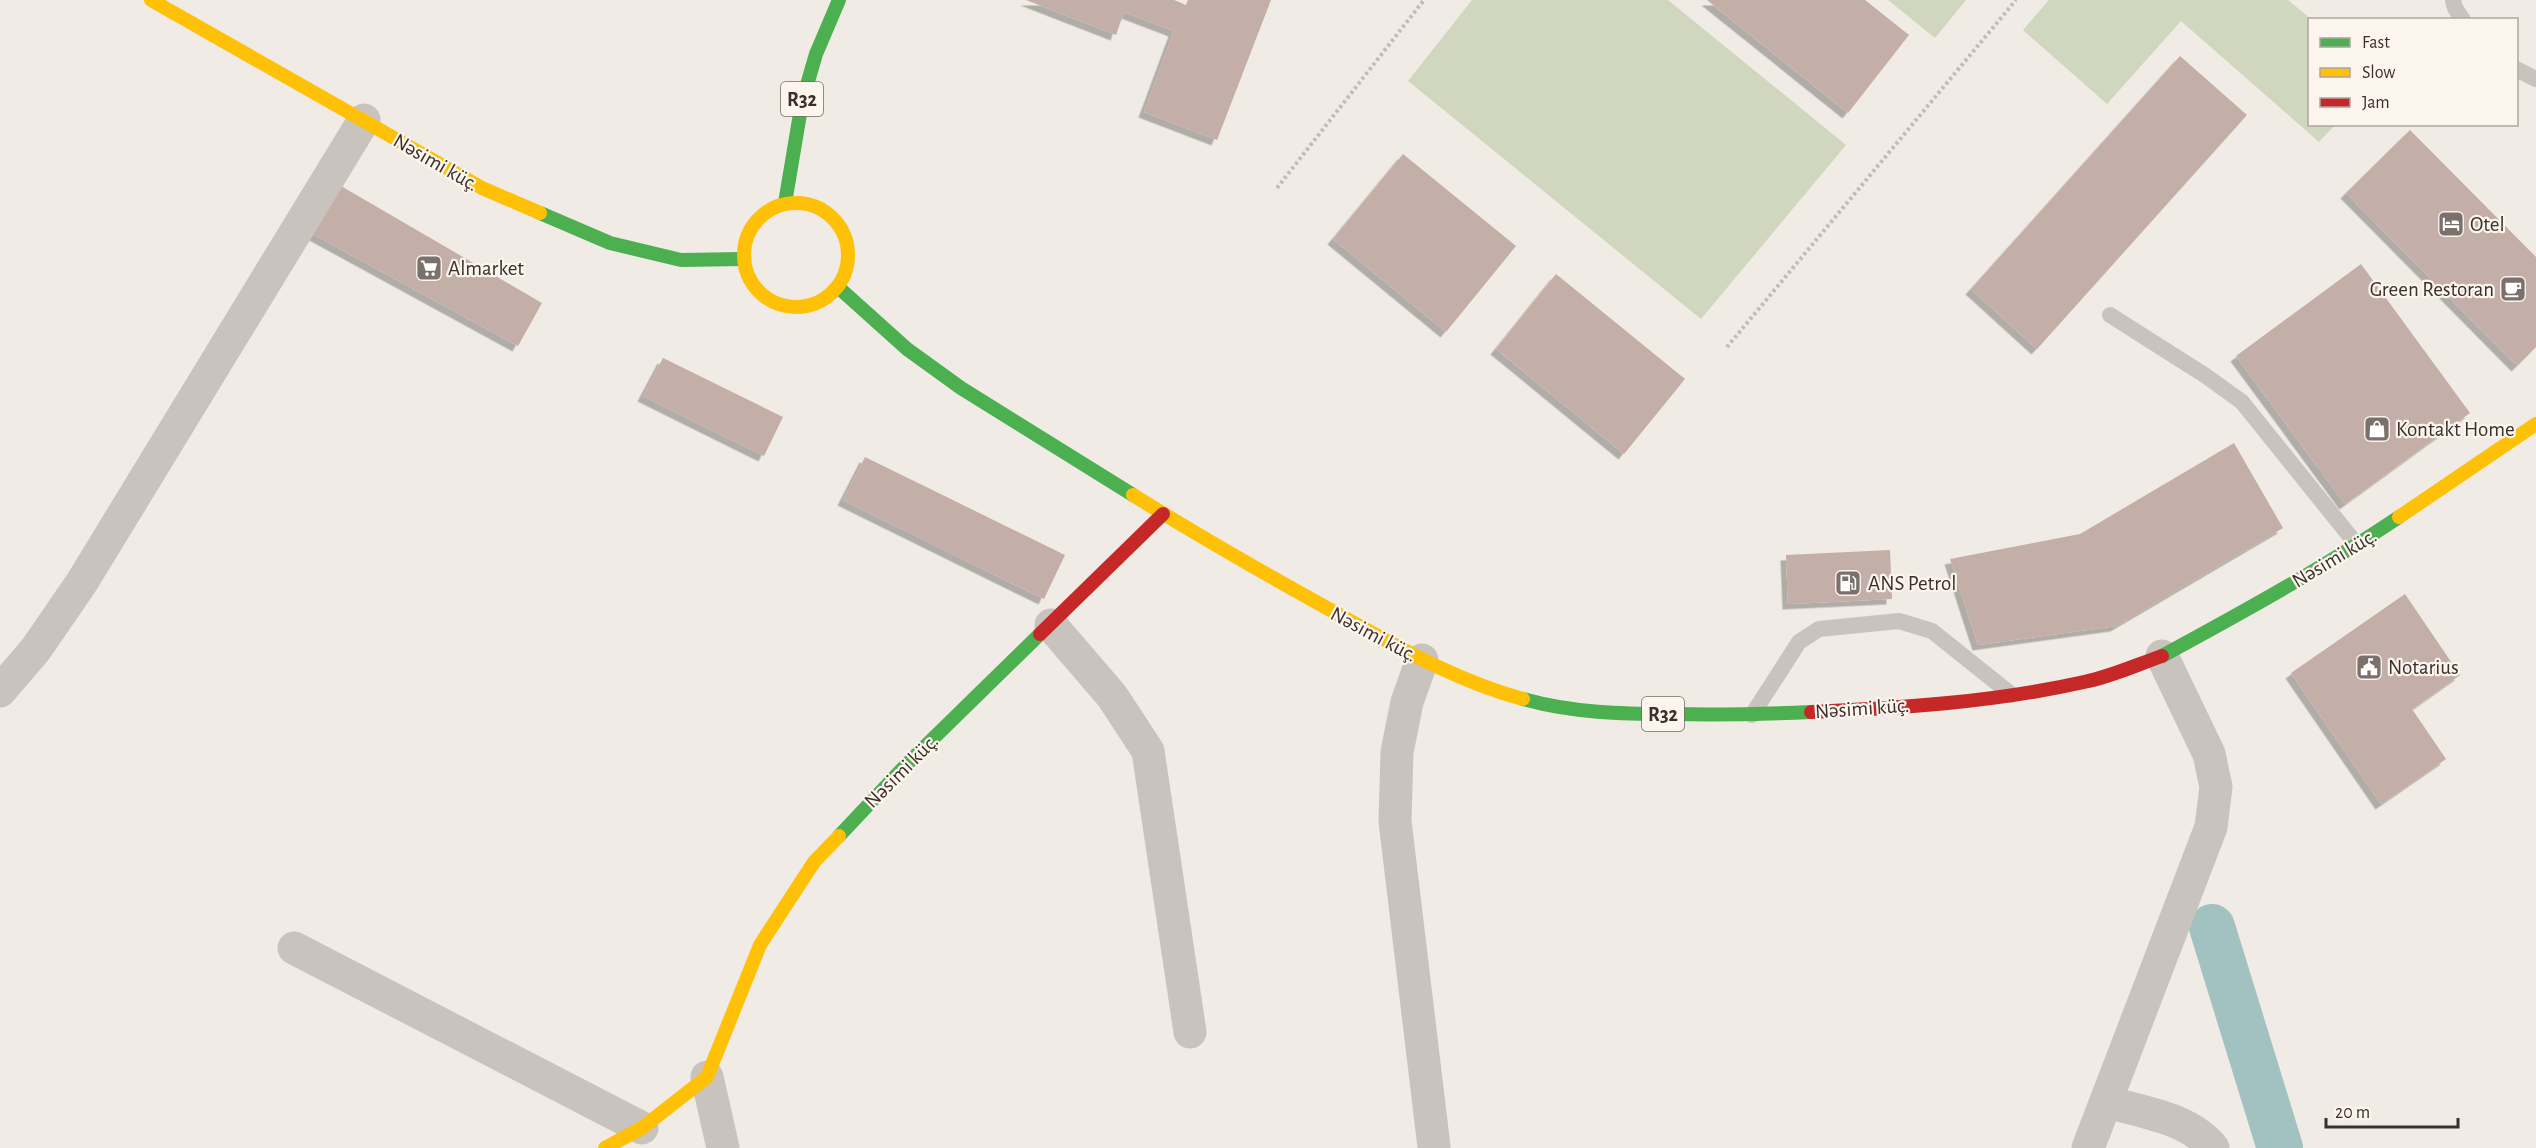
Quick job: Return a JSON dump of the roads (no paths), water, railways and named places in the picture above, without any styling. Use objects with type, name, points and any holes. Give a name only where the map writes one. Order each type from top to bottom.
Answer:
[{"type":"main road","name":"Nəsimi küç.","points":[[151,0],[482,189],[610,243],[681,260],[743,259]]},
{"type":"main road","name":"R32","points":[[785,203],[802,102],[816,54],[839,0]]},
{"type":"main road","points":[[785,203],[810,204],[832,216],[846,238],[848,263],[838,287],[818,303],[794,308],[769,301],[751,283],[743,259],[747,235],[762,214],[785,203]]},
{"type":"main road","name":"Nəsimi küç.","points":[[838,287],[907,349],[960,388],[1164,514],[1322,605],[1422,660],[1486,689],[1543,705],[1601,714],[1752,715],[1872,709],[2013,695],[2086,682],[2162,656],[2357,545],[2536,424]]},
{"type":"main road","name":"Nəsimi küç.","points":[[707,1077],[760,945],[814,862],[904,767],[1164,514]]},
{"type":"main road","points":[[605,1148],[642,1128],[707,1077]]},
{"type":"street","points":[[0,691],[36,649],[82,582],[364,120]]},
{"type":"street","points":[[1052,625],[1112,696],[1148,751],[1190,1032]]},
{"type":"street","points":[[2088,1148],[2211,827],[2216,787],[2209,754],[2162,656]]},
{"type":"street","points":[[1422,660],[1407,702],[1397,752],[1395,821],[1434,1147]]},
{"type":"street","points":[[294,948],[642,1128]]},
{"type":"street","points":[[707,1077],[723,1148]]},
{"type":"street","points":[[2107,1102],[2178,1123],[2204,1137],[2213,1148]]},
{"type":"lane","points":[[2452,0],[2462,18]]},
{"type":"lane","points":[[2518,70],[2536,79]]},
{"type":"lane","points":[[2110,315],[2206,376],[2242,402],[2357,545]]},
{"type":"lane","points":[[1752,715],[1799,642],[1819,629],[1899,621],[1932,631],[2013,695]]},
{"type":"waterway","points":[[2212,927],[2280,1148]]},
{"type":"place","name":"Otel","points":[[2451,224]]},
{"type":"place","name":"Almarket","points":[[429,268]]},
{"type":"place","name":"Green Restoran","points":[[2513,289]]},
{"type":"place","name":"Kontakt Home","points":[[2377,429]]},
{"type":"place","name":"ANS Petrol","points":[[1848,583]]},
{"type":"place","name":"Notarius","points":[[2369,667]]}]
